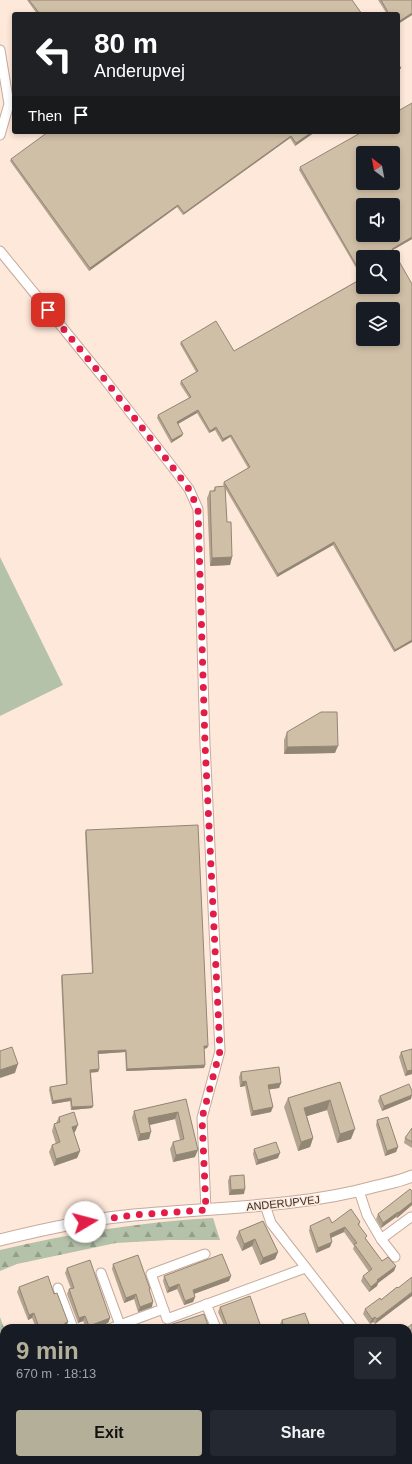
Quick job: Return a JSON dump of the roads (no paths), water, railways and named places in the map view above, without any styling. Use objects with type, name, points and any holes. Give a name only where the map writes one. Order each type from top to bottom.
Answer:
[{"type":"street","points":[[0,50],[9,104],[0,135]]},
{"type":"street","points":[[0,251],[106,381],[177,473],[189,489],[198,509],[205,744],[220,1051],[202,1118],[206,1210]]},
{"type":"street","name":"ANDERUPVEJ","points":[[0,1240],[85,1222],[133,1215],[264,1205],[326,1198],[359,1191],[412,1176]]},
{"type":"street","points":[[359,1191],[367,1215],[381,1239],[395,1257]]},
{"type":"street","points":[[264,1205],[271,1223],[350,1324]]},
{"type":"street","points":[[381,1239],[411,1217]]},
{"type":"street","points":[[205,1254],[150,1274],[167,1319],[305,1268]]},
{"type":"street","points":[[100,1273],[115,1324]]},
{"type":"street","points":[[58,1288],[72,1324]]},
{"type":"street","points":[[206,1304],[214,1324]]},
{"type":"street","points":[[124,1324],[163,1310]]}]
